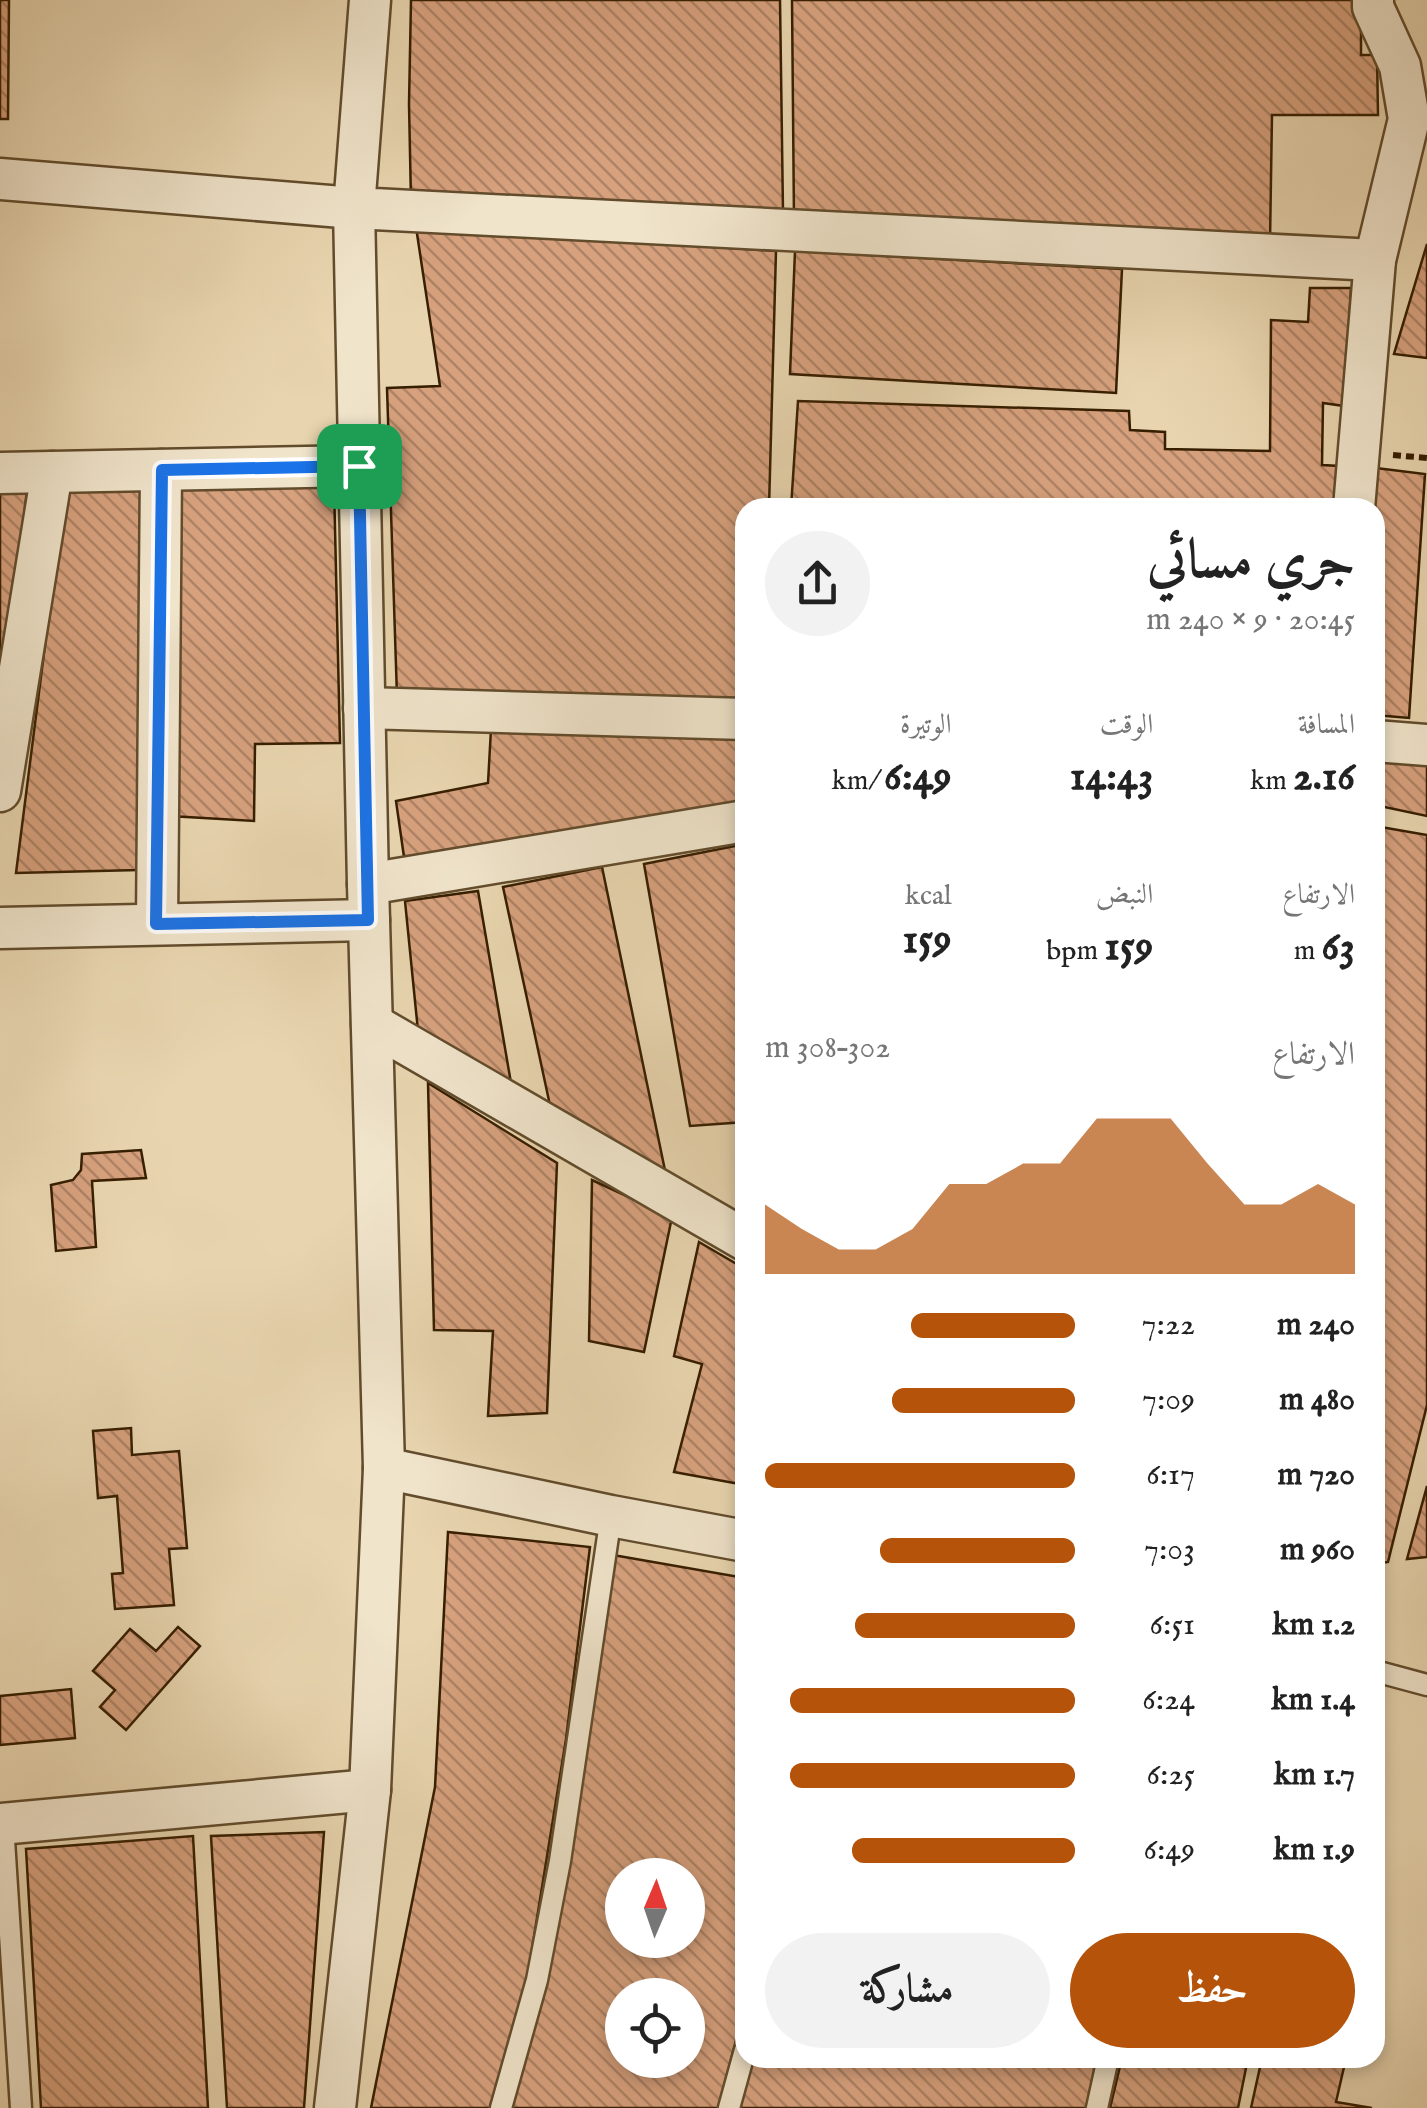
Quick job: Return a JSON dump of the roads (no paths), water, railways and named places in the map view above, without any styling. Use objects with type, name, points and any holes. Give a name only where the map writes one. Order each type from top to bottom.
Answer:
[{"type":"street","points":[[336,2108],[370,1790],[384,1468],[354,208],[370,0]]},
{"type":"street","points":[[1355,498],[1375,260],[1418,122],[1373,0]]},
{"type":"street","points":[[0,179],[354,208],[1375,260]]},
{"type":"street","points":[[0,473],[359,466]]},
{"type":"street","points":[[156,924],[162,470]]},
{"type":"street","points":[[0,791],[52,472]]},
{"type":"street","points":[[364,708],[735,719]]},
{"type":"street","points":[[1385,742],[1427,745]]},
{"type":"street","points":[[0,928],[156,924],[368,902],[735,823]]},
{"type":"street","points":[[372,1024],[735,1234]]},
{"type":"street","points":[[384,1468],[735,1539]]},
{"type":"street","points":[[2,1824],[370,1790]]},
{"type":"lane","points":[[501,2108],[536,1980],[560,1860],[611,1516]]},
{"type":"lane","points":[[1385,1674],[1427,1685]]},
{"type":"lane","points":[[2,1824],[21,2108]]},
{"type":"lane","points":[[729,2108],[740,2068]]},
{"type":"lane","points":[[1097,2108],[1106,2068]]}]
